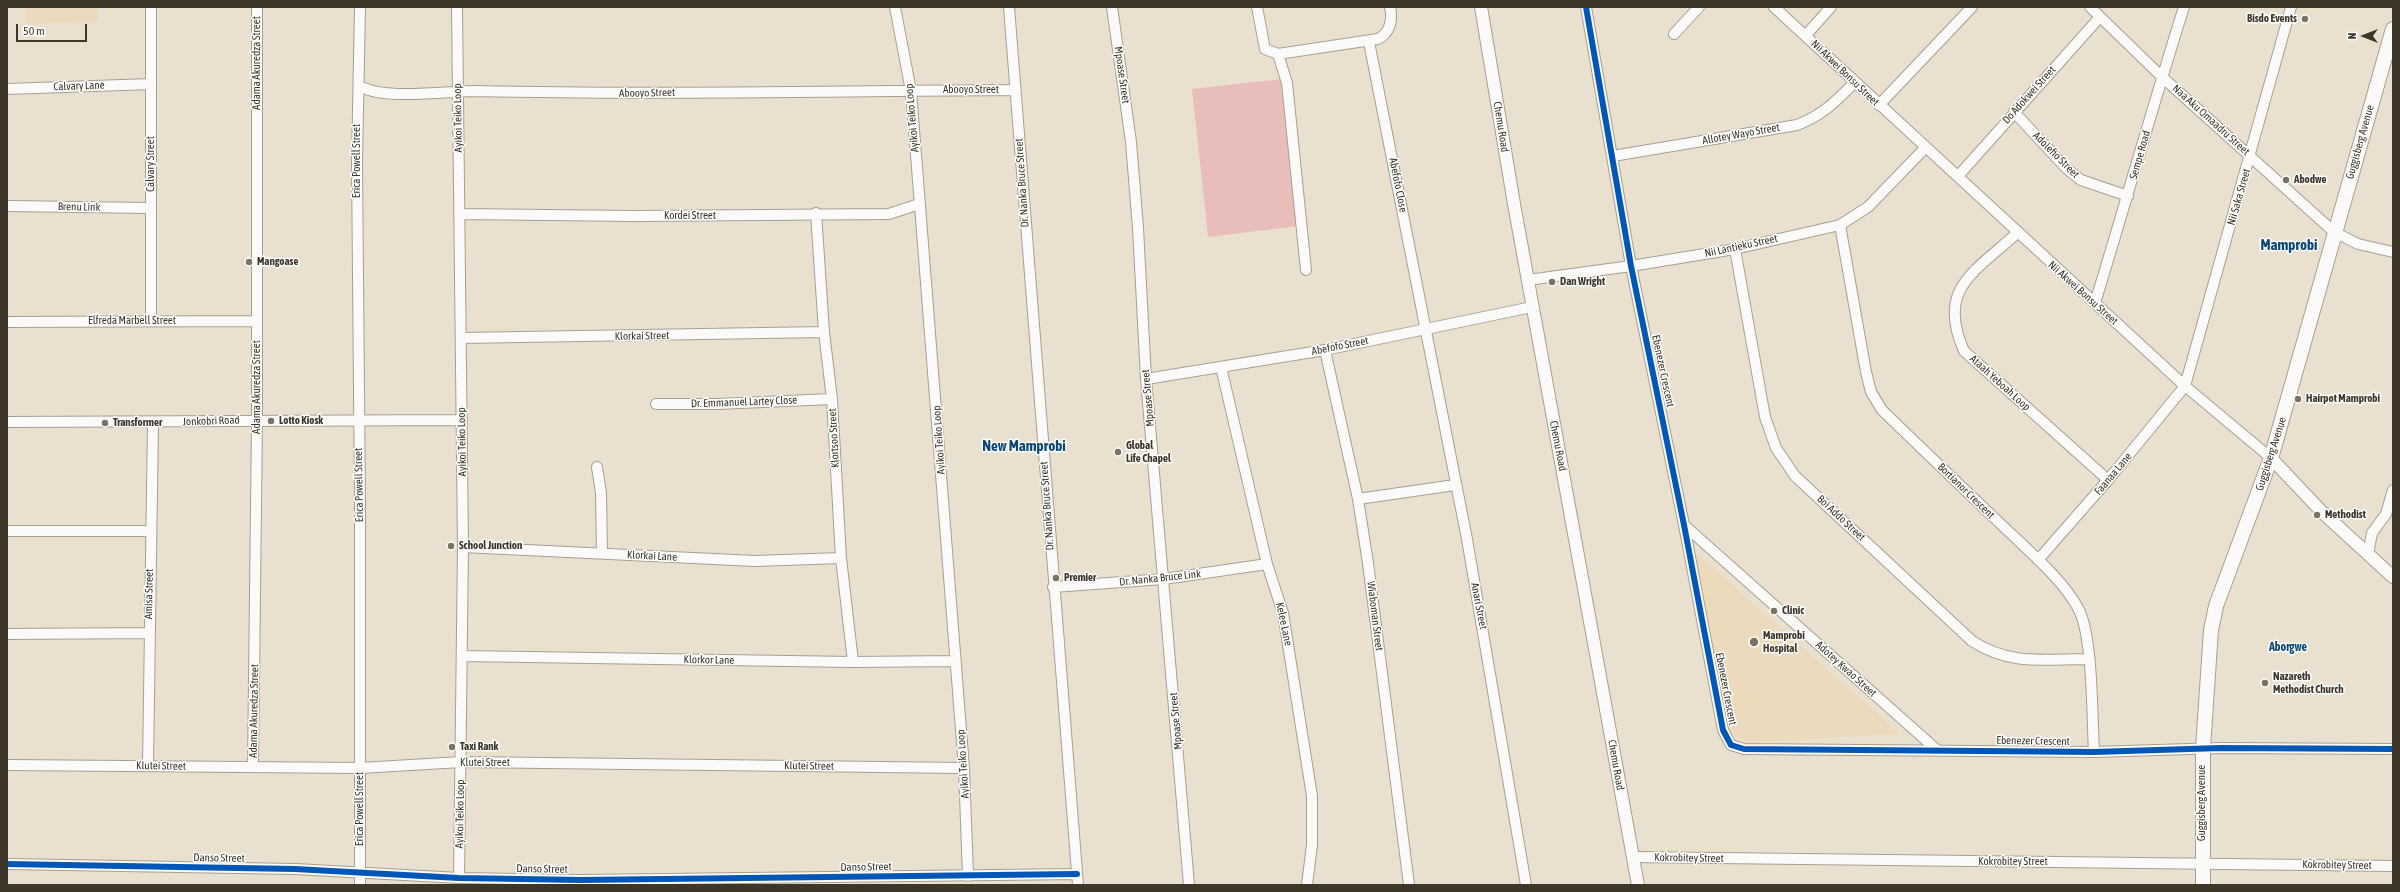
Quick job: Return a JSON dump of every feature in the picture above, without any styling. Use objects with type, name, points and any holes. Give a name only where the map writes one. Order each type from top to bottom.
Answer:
[{"type":"main road","name":"Guggisberg Avenue","points":[[2203,885],[2201,819],[2202,748],[2211,630],[2216,606],[2271,458],[2334,232],[2393,29]]},
{"type":"street","name":"Calvary Street","points":[[151,7],[151,321]]},
{"type":"street","name":"Adama Akuredza Street","points":[[253,767],[257,420],[257,7]]},
{"type":"street","points":[[359,85],[360,7]]},
{"type":"street","name":"Ayikoi Teiko Loop","points":[[457,7],[463,547],[460,878]]},
{"type":"street","name":"Ayikoi Teiko Loop","points":[[895,7],[911,90],[964,768],[968,876]]},
{"type":"street","name":"Dr. Nanka Bruce Street","points":[[1009,7],[1053,587],[1078,885]]},
{"type":"street","name":"Mpoase Street","points":[[1112,7],[1131,142],[1138,228],[1146,379],[1189,885]]},
{"type":"street","points":[[1257,7],[1265,49],[1278,54],[1369,42],[1384,36],[1388,31],[1392,14],[1390,7]]},
{"type":"street","name":"Chemu Road","points":[[1481,7],[1532,307],[1638,885]]},
{"type":"street","name":"Ebenezer Crescent","points":[[1586,7],[1631,266],[1684,525],[1723,730],[1731,745],[1744,749],[2094,752],[2202,748],[2393,749]]},
{"type":"street","points":[[1674,34],[1699,7]]},
{"type":"street","name":"Nii Akwei Bonsu Street","points":[[1774,7],[1806,35],[1854,83],[1925,148],[1958,175],[2017,233],[2185,386],[2271,458],[2280,469],[2354,542],[2393,577]]},
{"type":"street","points":[[1806,35],[1831,7]]},
{"type":"street","points":[[1879,105],[1972,7]]},
{"type":"street","name":"Naa Aku Omaadru Street","points":[[2090,7],[2161,76],[2334,232],[2358,244],[2393,252]]},
{"type":"street","name":"Sempe Road","points":[[2095,303],[2128,196],[2161,76],[2184,7]]},
{"type":"street","name":"Nii Saka Street","points":[[2185,386],[2251,156],[2291,7]]},
{"type":"street","name":"Do Adokwei Street","points":[[1958,175],[2100,17]]},
{"type":"street","name":"Abefofo Close","points":[[1369,42],[1426,328]]},
{"type":"street","points":[[1278,54],[1287,83],[1306,270]]},
{"type":"street","name":"Allotey Wayo Street","points":[[1613,156],[1797,125],[1816,118],[1827,110],[1854,83]]},
{"type":"street","name":"Calvary Lane","points":[[7,89],[151,84]]},
{"type":"street","name":"Abooyo Street","points":[[359,85],[366,91],[381,93],[457,91],[586,94],[1015,90]]},
{"type":"street","name":"Erica Powell Street","points":[[359,85],[357,154],[360,885]]},
{"type":"street","name":"Adolefio Street","points":[[2014,112],[2067,169],[2081,180],[2128,196]]},
{"type":"street","name":"Nii Lantieku Street","points":[[1528,280],[1631,266],[1735,249],[1840,225],[1868,207],[1925,148]]},
{"type":"street","name":"Kordei Street","points":[[460,214],[642,216],[816,213],[889,214],[919,204]]},
{"type":"street","name":"Brenu Link","points":[[7,206],[150,208]]},
{"type":"street","name":"Klortsoo Street","points":[[816,213],[824,332],[832,399],[841,558],[853,662]]},
{"type":"street","name":"Bortianor Crescent","points":[[1840,225],[1866,372],[1872,392],[1882,410],[2038,560],[2069,594],[2080,610],[2089,658],[2094,752]]},
{"type":"street","name":"Ataah Yeboah Loop","points":[[2017,233],[1962,284],[1955,299],[1953,315],[1957,334],[1964,351],[2108,480]]},
{"type":"street","name":"Boi Addo Street","points":[[1735,249],[1765,417],[1776,448],[1795,476],[1972,641],[1989,652],[2011,658],[2089,658]]},
{"type":"street","name":"Abefofo Street","points":[[1146,379],[1325,350],[1532,307]]},
{"type":"street","name":"Elfreda Marbell Street","points":[[7,322],[256,321]]},
{"type":"street","name":"Anari Street","points":[[1426,328],[1489,656],[1526,885]]},
{"type":"street","name":"Klorkai Street","points":[[461,338],[644,337],[824,332]]},
{"type":"street","name":"Wiaboman Street","points":[[1325,350],[1358,499],[1374,609],[1409,885]]},
{"type":"street","name":"Kelee Lane","points":[[1221,367],[1267,564],[1284,613],[1312,796],[1312,845],[1307,885]]},
{"type":"street","name":"Faanaa Lane","points":[[2038,560],[2108,480],[2185,386]]},
{"type":"street","name":"Dr. Emmanuel Lartey Close","points":[[656,404],[717,404],[832,399]]},
{"type":"street","name":"Jonkobri Road","points":[[7,422],[153,423],[257,420],[462,420]]},
{"type":"street","name":"Amisa Street","points":[[148,765],[148,633],[153,423]]},
{"type":"street","points":[[597,467],[601,493],[602,553]]},
{"type":"street","points":[[1358,499],[1455,485]]},
{"type":"street","points":[[2354,542],[2372,533],[2390,515],[2393,490]]},
{"type":"street","name":"Adotey Kwao Street","points":[[1684,525],[1937,750]]},
{"type":"street","points":[[7,531],[150,531]]},
{"type":"street","points":[[2368,554],[2372,533]]},
{"type":"street","name":"Klorkai Lane","points":[[463,547],[755,561],[841,558]]},
{"type":"street","name":"Dr. Nanka Bruce Link","points":[[1053,587],[1164,580],[1267,564]]},
{"type":"street","points":[[7,634],[148,633]]},
{"type":"street","name":"Klorkor Lane","points":[[462,656],[853,662],[956,661]]},
{"type":"street","name":"Klutei Street","points":[[7,765],[360,768],[461,762],[964,768]]},
{"type":"street","name":"Kokrobitey Street","points":[[1633,857],[2393,866]]},
{"type":"street","name":"Danso Street","points":[[7,864],[360,872],[460,878],[646,880],[1077,874]]},
{"type":"shaded area","points":[[27,7],[98,7],[98,22],[27,24]]},
{"type":"shaded area","points":[[1282,79],[1298,226],[1208,237],[1192,89]]},
{"type":"shaded area","name":"Mamprobi Hospital","points":[[1694,551],[1900,734],[1746,743],[1730,732]]},
{"type":"cycle path","points":[[1586,7],[1631,266],[1684,525],[1723,730],[1731,745],[1744,749],[2094,752],[2221,748],[2393,749]]},
{"type":"cycle path","points":[[7,864],[295,869],[459,878],[581,880],[1077,874]]},
{"type":"place","name":"Bisdo Events","points":[[2305,19]]},
{"type":"place","name":"Abodwe","points":[[2286,180]]},
{"type":"place","name":"Mangoase","points":[[249,262]]},
{"type":"place","name":"Dan Wright","points":[[1552,282]]},
{"type":"place","name":"Hairpot Mamprobi","points":[[2298,399]]},
{"type":"place","name":"Lotto Kiosk","points":[[271,421]]},
{"type":"place","name":"Transformer","points":[[105,423]]},
{"type":"place","name":"Global Life Chapel","points":[[1118,452]]},
{"type":"place","name":"Methodist","points":[[2317,515]]},
{"type":"place","name":"School Junction","points":[[451,546]]},
{"type":"place","name":"Premier","points":[[1056,578]]},
{"type":"place","name":"Clinic","points":[[1774,611]]},
{"type":"place","name":"Mamprobi Hospital","points":[[1754,642]]},
{"type":"place","name":"Nazareth Methodist Church","points":[[2265,683]]},
{"type":"place","name":"Taxi Rank","points":[[452,747]]},
{"type":"district","name":"Mamprobi","points":[[2289,245]]},
{"type":"district","name":"New Mamprobi","points":[[1024,446]]},
{"type":"district","name":"Aborgwe","points":[[2288,647]]}]
